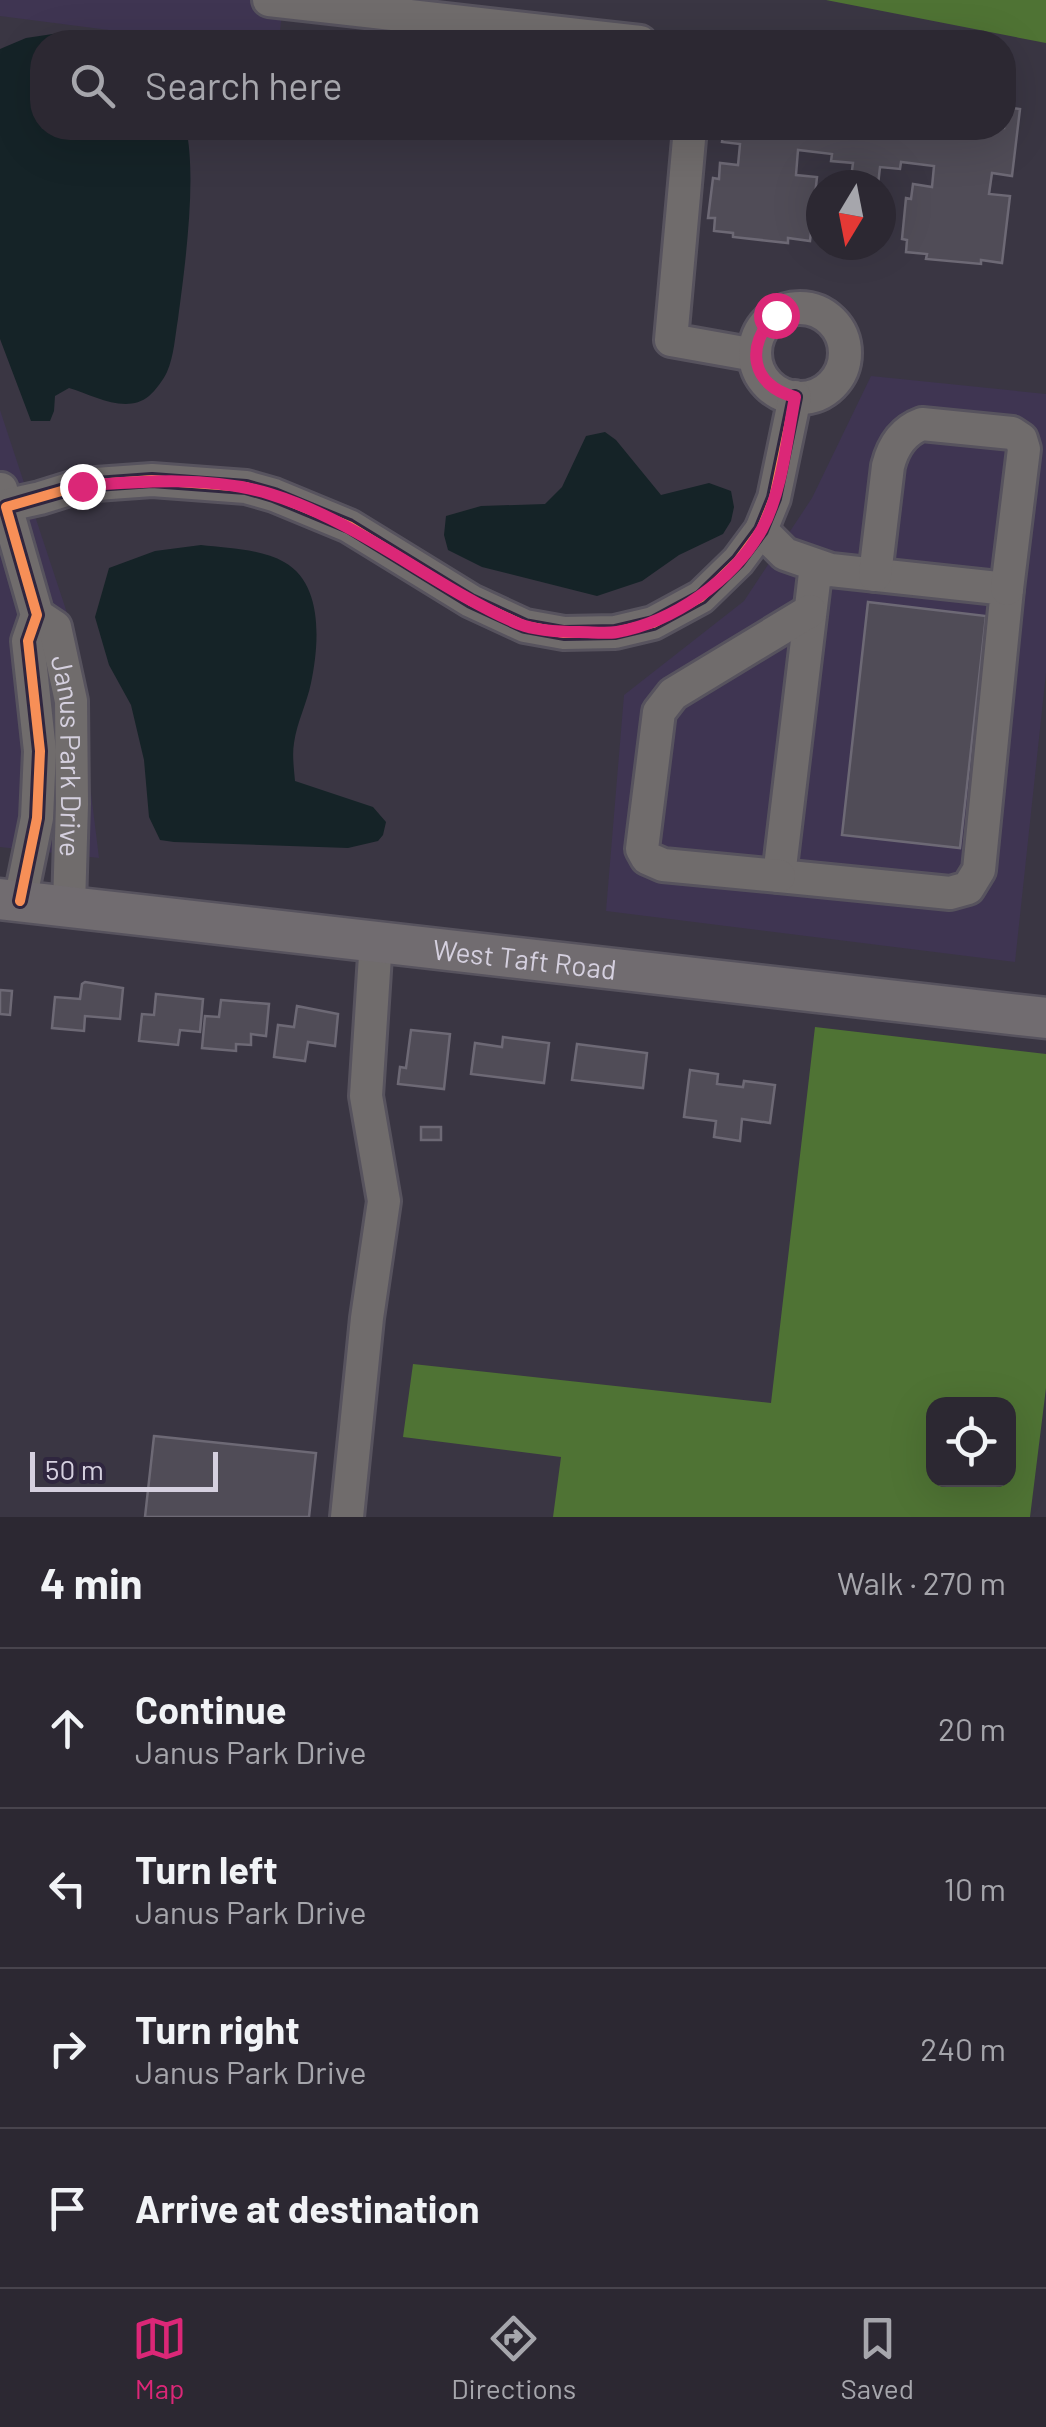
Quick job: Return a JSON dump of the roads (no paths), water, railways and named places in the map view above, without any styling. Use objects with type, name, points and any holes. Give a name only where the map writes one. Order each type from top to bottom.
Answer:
[{"type":"main road","name":"West Taft Road","points":[[10,900],[1046,1018]]},
{"type":"street","points":[[270,0],[534,30]]},
{"type":"street","points":[[689,140],[671,340],[756,355]]},
{"type":"street","points":[[790,309],[820,312],[832,321],[845,345],[841,372],[822,392],[809,396],[795,397],[772,388],[758,367],[756,355],[757,340],[764,326],[790,309]]},
{"type":"street","name":"Janus Park Drive","points":[[69,906],[70,701],[55,628],[37,614],[2,500],[82,486],[152,480],[246,487],[350,526],[471,601],[524,626],[564,632],[615,632],[653,623],[700,597],[738,561],[762,530],[774,498],[795,397]]},
{"type":"street","points":[[810,610],[673,694],[659,712],[642,850],[647,858],[663,864],[950,893],[968,888],[979,870],[1024,449],[1021,439],[1012,433],[994,431],[922,424],[910,428],[892,450],[888,466],[875,575]]},
{"type":"street","points":[[762,530],[784,554],[831,570],[1007,589]]},
{"type":"street","points":[[779,876],[816,565]]},
{"type":"street","name":"Janus Park Drive","points":[[10,900],[37,818],[40,751],[28,641],[37,614]]},
{"type":"street","points":[[347,1517],[366,1318],[384,1202],[366,1096],[376,940]]}]
